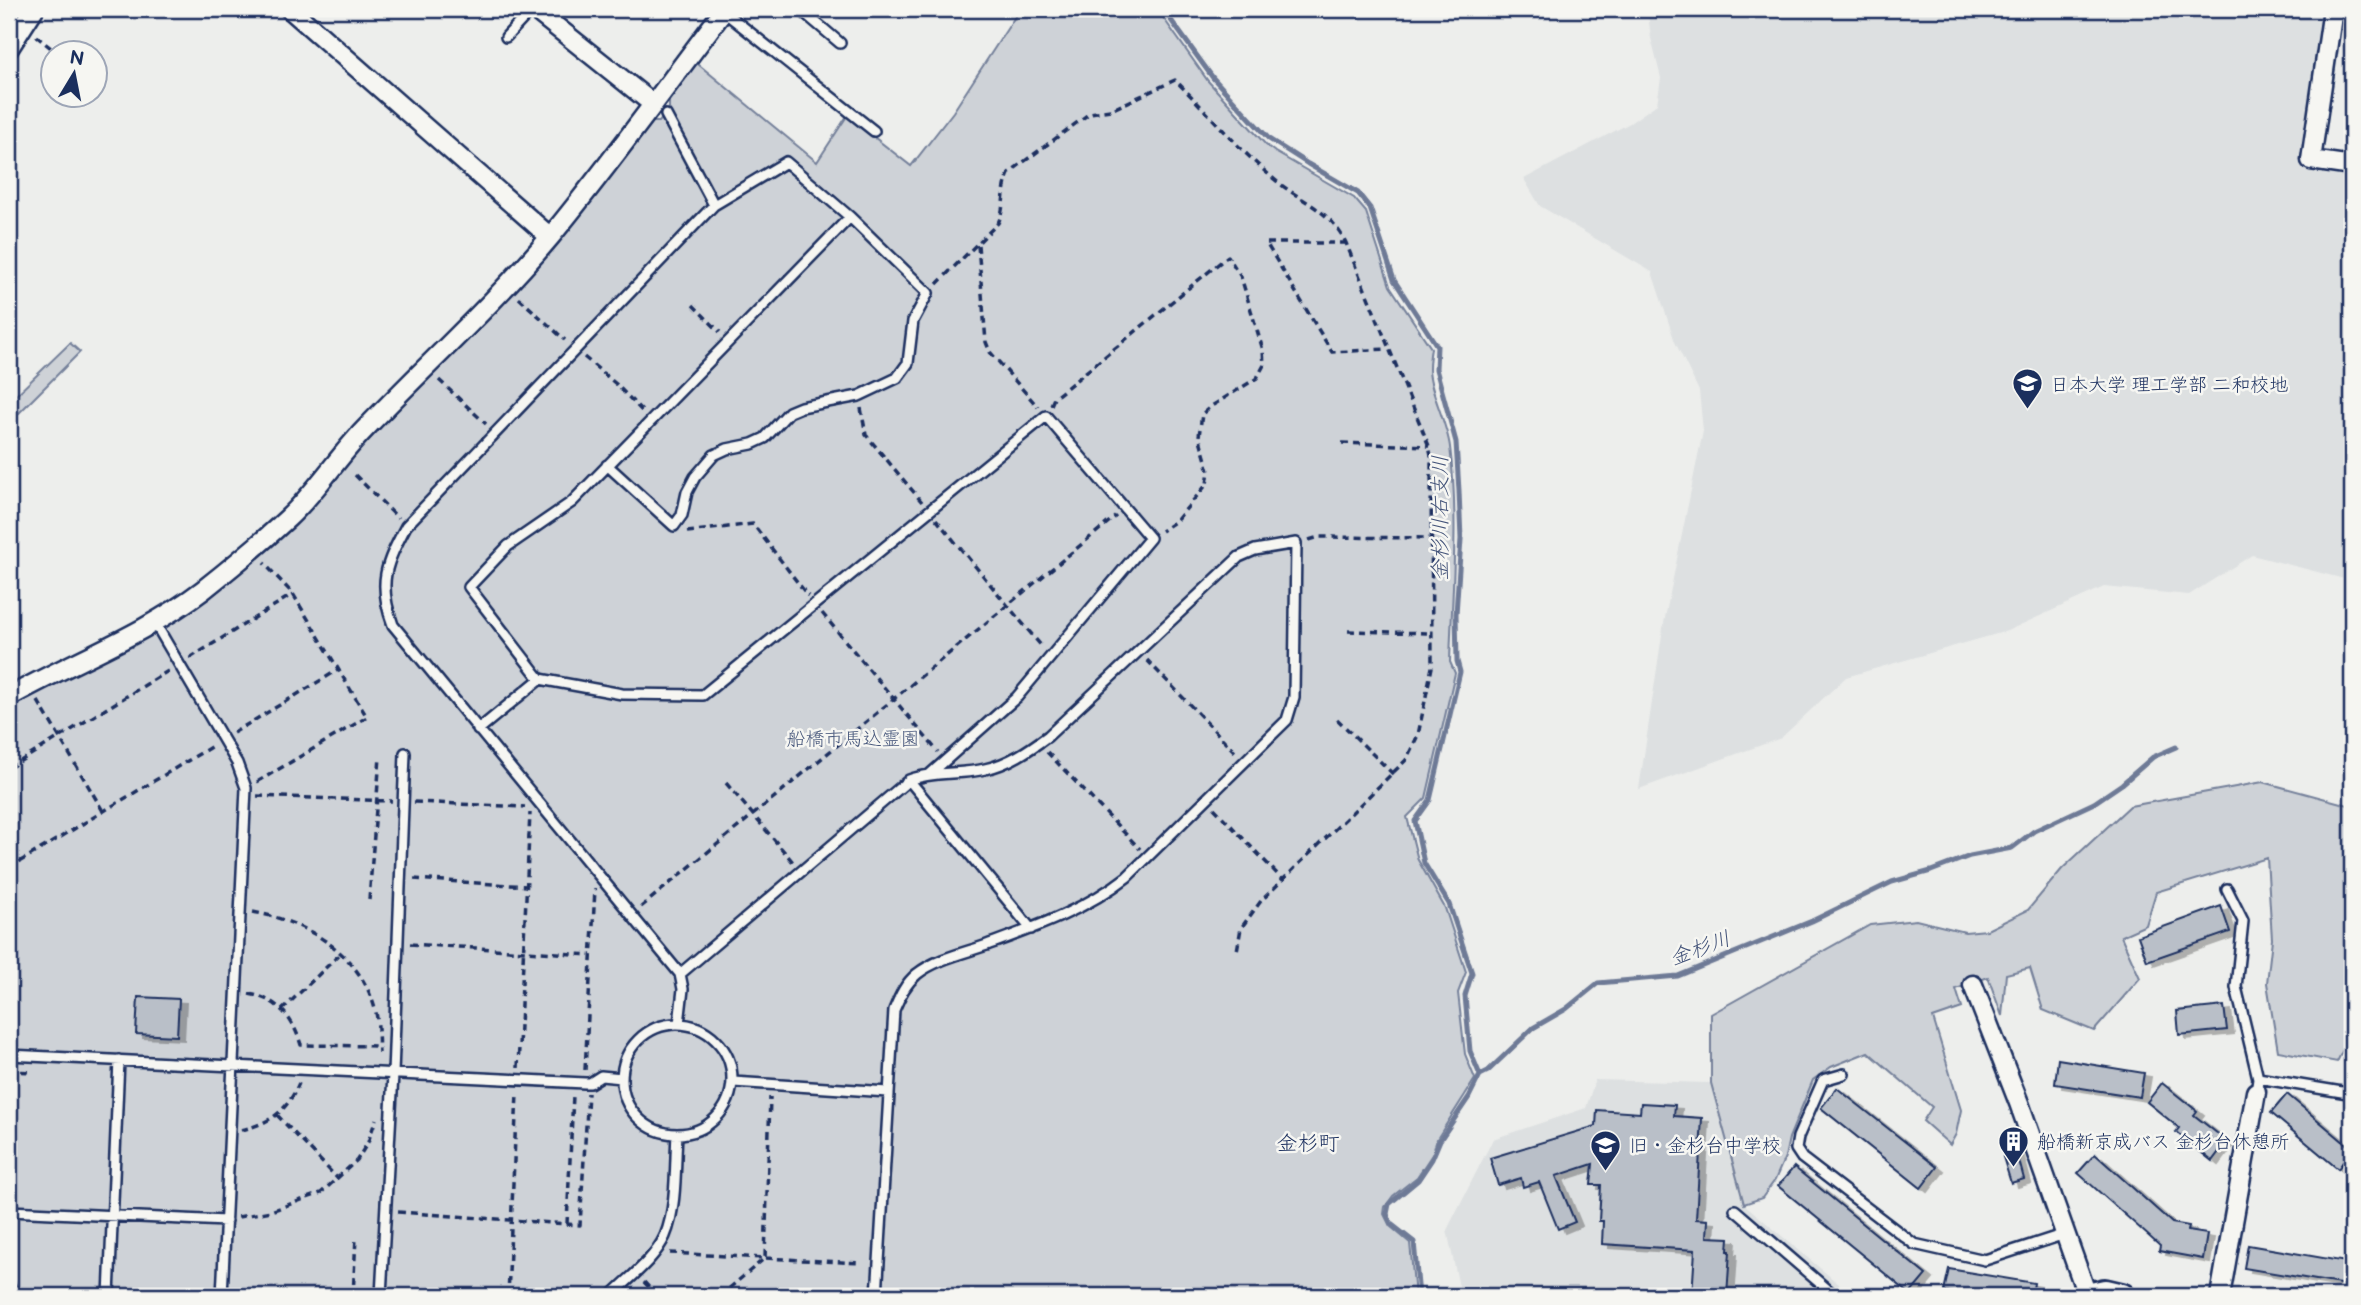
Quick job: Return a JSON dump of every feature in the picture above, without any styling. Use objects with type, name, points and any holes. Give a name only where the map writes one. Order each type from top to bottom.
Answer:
[{"type":"street","points":[[290,9],[550,237]]},
{"type":"street","points":[[533,9],[660,109]]},
{"type":"street","points":[[2333,9],[2311,160],[2352,166]]},
{"type":"street","points":[[9,697],[155,623],[204,589],[257,547],[288,518],[342,453],[507,285],[660,109],[724,10]]},
{"type":"street","points":[[9,48],[28,14]]},
{"type":"street","points":[[1973,985],[2019,1103],[2087,1296],[2105,1292],[2122,1296]]},
{"type":"street","points":[[2220,1296],[2257,1085]]},
{"type":"lane","points":[[506,37],[533,9]]},
{"type":"lane","points":[[800,9],[840,43]]},
{"type":"lane","points":[[724,10],[874,131]]},
{"type":"lane","points":[[660,109],[714,205]]},
{"type":"lane","points":[[607,465],[674,526],[682,515],[687,492],[695,477],[714,455],[765,438],[789,412],[859,396],[897,378],[908,363],[913,321],[928,293],[850,217],[786,162],[714,205],[406,526],[389,558],[384,583],[384,602],[393,625],[680,974],[683,989],[679,1024]]},
{"type":"lane","points":[[850,217],[572,502],[508,546],[469,587],[540,679],[622,694],[703,695],[1046,416],[1150,538],[1017,698],[929,775]]},
{"type":"lane","points":[[680,974],[909,780],[985,769],[1027,751],[1048,736],[1239,557],[1255,550],[1296,543],[1294,697],[1287,720],[1127,877],[1103,896],[1031,929],[932,965],[917,974],[902,990],[894,1010],[877,1296],[890,1296]]},
{"type":"lane","points":[[155,623],[237,763],[246,788],[222,1296]]},
{"type":"lane","points":[[478,730],[540,679]]},
{"type":"lane","points":[[381,1296],[393,1074],[405,753]]},
{"type":"lane","points":[[909,780],[1031,929]]},
{"type":"lane","points":[[2227,889],[2243,921],[2236,987],[2257,1085],[2348,1093]]},
{"type":"lane","points":[[679,1024],[700,1029],[718,1042],[729,1060],[733,1082],[729,1098],[721,1112],[709,1124],[694,1131],[677,1134],[660,1131],[645,1123],[632,1111],[622,1079],[626,1057],[639,1039],[657,1027],[679,1024]]},
{"type":"lane","points":[[9,1055],[573,1083],[586,1083],[601,1076],[622,1079]]},
{"type":"lane","points":[[108,1296],[119,1060]]},
{"type":"lane","points":[[1844,1074],[1823,1080],[1798,1137],[1796,1149],[1802,1158],[1914,1244],[1985,1260],[2065,1234]]},
{"type":"lane","points":[[733,1082],[888,1092]]},
{"type":"lane","points":[[611,1296],[654,1252],[665,1236],[672,1209],[677,1134]]},
{"type":"lane","points":[[1735,1210],[1835,1296]]},
{"type":"lane","points":[[9,1211],[226,1221]]},
{"type":"lane","points":[[9,1284],[15,1296]]},
{"type":"path","points":[[28,14],[46,38]]},
{"type":"path","points":[[928,293],[998,223],[1002,215],[1005,181],[1010,172],[1090,113],[1111,110],[1175,80],[1275,180],[1328,216],[1346,243],[1429,446],[1432,667],[1418,735],[1406,760],[1250,914],[1241,928],[1237,951]]},
{"type":"path","points":[[978,243],[986,342],[990,352],[1046,416],[1054,398],[1227,256],[1241,277],[1263,350],[1264,365],[1257,378],[1202,414],[1199,436],[1209,471],[1207,484],[1176,521],[1150,538]]},
{"type":"path","points":[[1346,243],[1265,243],[1332,352],[1389,349]]},
{"type":"path","points":[[518,297],[616,384],[651,421]]},
{"type":"path","points":[[693,305],[728,341]]},
{"type":"path","points":[[439,380],[495,433]]},
{"type":"path","points":[[859,396],[866,435],[1050,657]]},
{"type":"path","points":[[1342,443],[1429,446]]},
{"type":"path","points":[[355,475],[406,526]]},
{"type":"path","points":[[631,915],[1125,508]]},
{"type":"path","points":[[681,533],[753,524],[815,604],[945,761]]},
{"type":"path","points":[[1296,543],[1319,537],[1432,538]]},
{"type":"path","points":[[246,788],[367,717],[293,594],[264,564]]},
{"type":"path","points":[[9,768],[293,594]]},
{"type":"path","points":[[1348,631],[1432,633]]},
{"type":"path","points":[[1145,658],[1245,762]]},
{"type":"path","points":[[9,868],[338,670]]},
{"type":"path","points":[[37,699],[103,811]]},
{"type":"path","points":[[1337,719],[1393,774]]},
{"type":"path","points":[[1046,752],[1147,857]]},
{"type":"path","points":[[369,900],[380,757]]},
{"type":"path","points":[[726,783],[801,871]]},
{"type":"path","points":[[508,1296],[531,794]]},
{"type":"path","points":[[1206,800],[1283,880]]},
{"type":"path","points":[[385,1211],[580,1225],[596,872]]},
{"type":"path","points":[[400,879],[527,886]]},
{"type":"path","points":[[241,909],[277,916],[298,924],[321,937],[341,953],[358,972],[370,992],[376,1012],[379,1073]]},
{"type":"path","points":[[398,943],[591,955]]},
{"type":"path","points":[[282,1010],[341,953]]},
{"type":"path","points":[[236,992],[259,996],[274,1003],[297,1030],[301,1045],[378,1046]]},
{"type":"path","points":[[228,1132],[250,1128],[277,1115],[289,1104],[299,1083]]},
{"type":"path","points":[[567,1223],[573,1083]]},
{"type":"path","points":[[720,1296],[765,1258],[771,1084]]},
{"type":"path","points":[[277,1115],[338,1179]]},
{"type":"path","points":[[353,1296],[356,1237]]},
{"type":"path","points":[[654,1252],[860,1263]]},
{"type":"path","points":[[635,1273],[657,1296]]},
{"type":"shaded area","name":"日本大学 理工学部 二和校地","points":[[1643,9],[2328,9],[2304,169],[2352,176],[2352,581],[2252,555],[2189,595],[2104,587],[2007,631],[1846,677],[1781,738],[1639,789],[1663,628],[1703,431],[1699,391],[1675,342],[1652,272],[1540,206],[1524,179],[1630,123],[1657,104],[1661,78],[1648,14]]},
{"type":"shaded area","name":"旧・金杉台中学校","points":[[1595,1080],[1711,1083],[1744,1204],[1853,1296],[1461,1296],[1447,1230],[1493,1139],[1586,1108]]},
{"type":"green space","name":"船橋市馬込霊園","points":[[1020,9],[1157,9],[1208,81],[1266,145],[1354,198],[1366,212],[1390,286],[1431,348],[1430,377],[1448,438],[1453,474],[1454,554],[1450,662],[1455,673],[1426,798],[1407,817],[1418,860],[1445,908],[1466,972],[1458,993],[1465,1054],[1475,1079],[1437,1139],[1433,1153],[1417,1177],[1393,1196],[1385,1207],[1384,1214],[1390,1226],[1410,1243],[1415,1296],[9,1296],[9,705],[12,707],[51,685],[51,679],[165,621],[345,455],[355,455],[381,427],[382,416],[649,122],[659,122],[669,109],[669,92],[693,60],[817,162],[847,116],[911,166],[953,112]]},
{"type":"green space","points":[[70,343],[80,352],[9,423],[9,402]]},
{"type":"green space","points":[[2263,782],[2352,806],[2352,1031],[2337,1062],[2278,1051],[2267,983],[2272,939],[2267,858],[2156,892],[2146,925],[2121,936],[2140,978],[2094,1031],[2043,1010],[2030,968],[2006,974],[2002,1016],[1988,977],[1956,989],[1962,1008],[1933,1018],[1961,1110],[1956,1134],[1950,1145],[1923,1121],[1932,1107],[1868,1052],[1831,1067],[1813,1080],[1775,1180],[1762,1198],[1744,1204],[1711,1083],[1711,1014],[1870,925],[1916,920],[1965,932],[1987,930],[2028,910],[2062,869],[2130,806]]},
{"type":"building","points":[[2221,906],[2230,932],[2147,961],[2138,936]]},
{"type":"building","points":[[138,997],[179,999],[177,1036],[136,1034]]},
{"type":"building","points":[[2224,1006],[2227,1030],[2179,1035],[2177,1011]]},
{"type":"building","points":[[2058,1059],[2144,1073],[2140,1097],[2055,1084]]},
{"type":"building","points":[[2162,1083],[2197,1111],[2194,1115],[2227,1141],[2212,1161],[2176,1132],[2179,1128],[2147,1102]]},
{"type":"building","points":[[1837,1088],[1937,1167],[1921,1188],[1821,1108]]},
{"type":"building","points":[[2287,1094],[2352,1149],[2338,1169],[2271,1113]]},
{"type":"building","points":[[1641,1103],[1675,1105],[1674,1116],[1702,1118],[1696,1219],[1708,1220],[1707,1237],[1729,1238],[1727,1296],[1692,1296],[1695,1250],[1602,1244],[1603,1221],[1599,1221],[1601,1185],[1591,1185],[1593,1164],[1556,1176],[1575,1222],[1558,1229],[1539,1182],[1523,1187],[1521,1178],[1498,1185],[1490,1158],[1596,1126],[1597,1110],[1640,1113]]},
{"type":"building","name":"船橋新京成バス 金杉台休憩所","points":[[2017,1153],[2024,1179],[2011,1183],[2003,1157]]},
{"type":"building","points":[[2095,1154],[2172,1223],[2189,1226],[2188,1231],[2207,1234],[2203,1259],[2159,1251],[2160,1246],[2078,1173]]},
{"type":"building","points":[[1794,1167],[1926,1275],[1910,1294],[1778,1186]]},
{"type":"building","points":[[2248,1245],[2352,1263],[2352,1286],[2244,1268]]},
{"type":"building","points":[[1949,1269],[2034,1283],[2032,1296],[1971,1296],[1944,1291]]},
{"type":"waterway","name":"金杉川右支川","points":[[1163,9],[1213,78],[1269,139],[1358,193],[1370,208],[1394,280],[1437,346],[1436,369],[1456,442],[1461,539],[1456,614],[1457,661],[1460,672],[1430,800],[1415,821],[1424,863],[1449,904],[1472,973],[1465,996],[1470,1051],[1480,1075]]},
{"type":"waterway","name":"金杉川","points":[[1419,1296],[1414,1242],[1391,1224],[1387,1214],[1389,1204],[1418,1180],[1480,1075],[1488,1071],[1533,1028],[1566,1009],[1598,983],[1678,976],[1812,921],[1892,882],[1970,856],[2012,848],[2034,831],[2094,803],[2122,784],[2153,757],[2176,747]]},
{"type":"place","name":"日本大学 理工学部 二和校地","points":[[2027,411]]},
{"type":"place","name":"船橋新京成バス 金杉台休憩所","points":[[2014,1168]]},
{"type":"place","name":"旧・金杉台中学校","points":[[1606,1172]]},
{"type":"district","name":"金杉町","points":[[1308,1143]]}]
